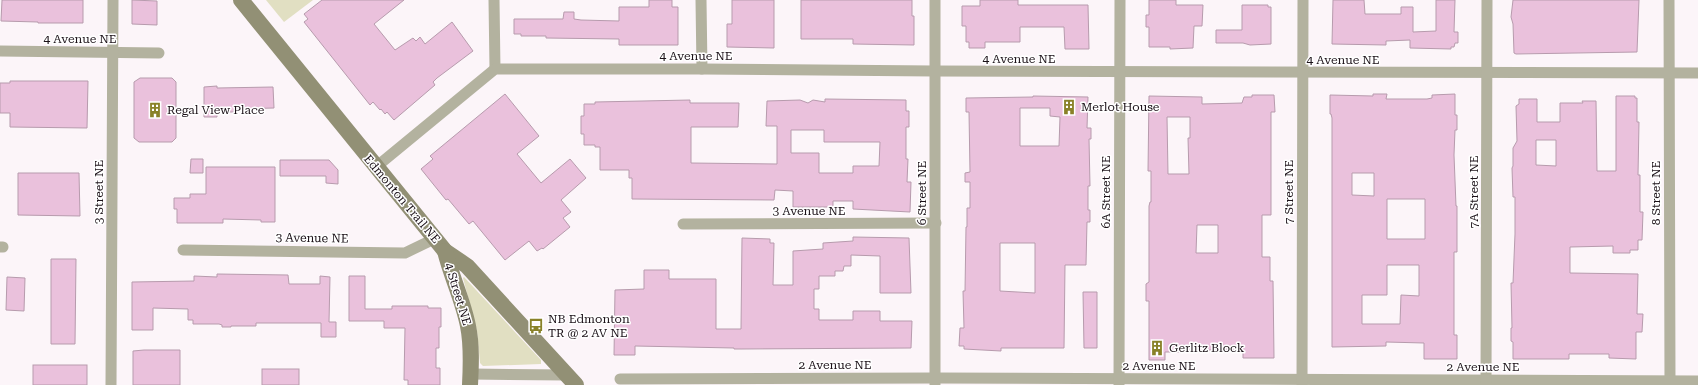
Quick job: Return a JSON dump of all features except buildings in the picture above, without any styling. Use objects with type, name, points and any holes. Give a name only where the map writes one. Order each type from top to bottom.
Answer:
[{"type":"main road","name":"Edmonton Trail NE","points":[[241,0],[376,167],[436,238],[445,251],[467,266],[571,380]]},
{"type":"main road","name":"4 Street NE","points":[[445,251],[450,272],[469,327],[470,380]]},
{"type":"street","name":"3 Street NE","points":[[111,385],[113,0]]},
{"type":"street","points":[[376,167],[495,70],[494,0]]},
{"type":"street","points":[[701,0],[702,69]]},
{"type":"street","name":"6 Street NE","points":[[935,0],[935,382]]},
{"type":"street","name":"6A Street NE","points":[[1119,382],[1120,0]]},
{"type":"street","name":"7 Street NE","points":[[1302,382],[1303,0]]},
{"type":"street","name":"7A Street NE","points":[[1486,382],[1487,0]]},
{"type":"street","name":"8 Street NE","points":[[1669,0],[1670,383]]},
{"type":"street","name":"4 Avenue NE","points":[[0,51],[159,53]]},
{"type":"street","name":"4 Avenue NE","points":[[495,70],[702,69],[1698,74]]},
{"type":"street","name":"3 Avenue NE","points":[[683,224],[936,224]]},
{"type":"street","name":"3 Avenue NE","points":[[184,250],[405,253],[436,238]]},
{"type":"street","name":"2 Avenue NE","points":[[620,379],[935,382],[1670,383],[1698,381]]},
{"type":"street","points":[[470,380],[571,380]]},
{"type":"shaded area","points":[[266,0],[313,0],[284,22]]},
{"type":"shaded area","points":[[464,277],[541,360],[541,364],[483,366],[480,363],[477,331],[463,278]]},
{"type":"place","name":"Merlot House","points":[[1069,107]]},
{"type":"place","name":"Regal View Place","points":[[155,110]]},
{"type":"place","name":"NB Edmonton TR @ 2 AV NE","points":[[536,326]]},
{"type":"place","name":"Gerlitz Block","points":[[1157,348]]}]
